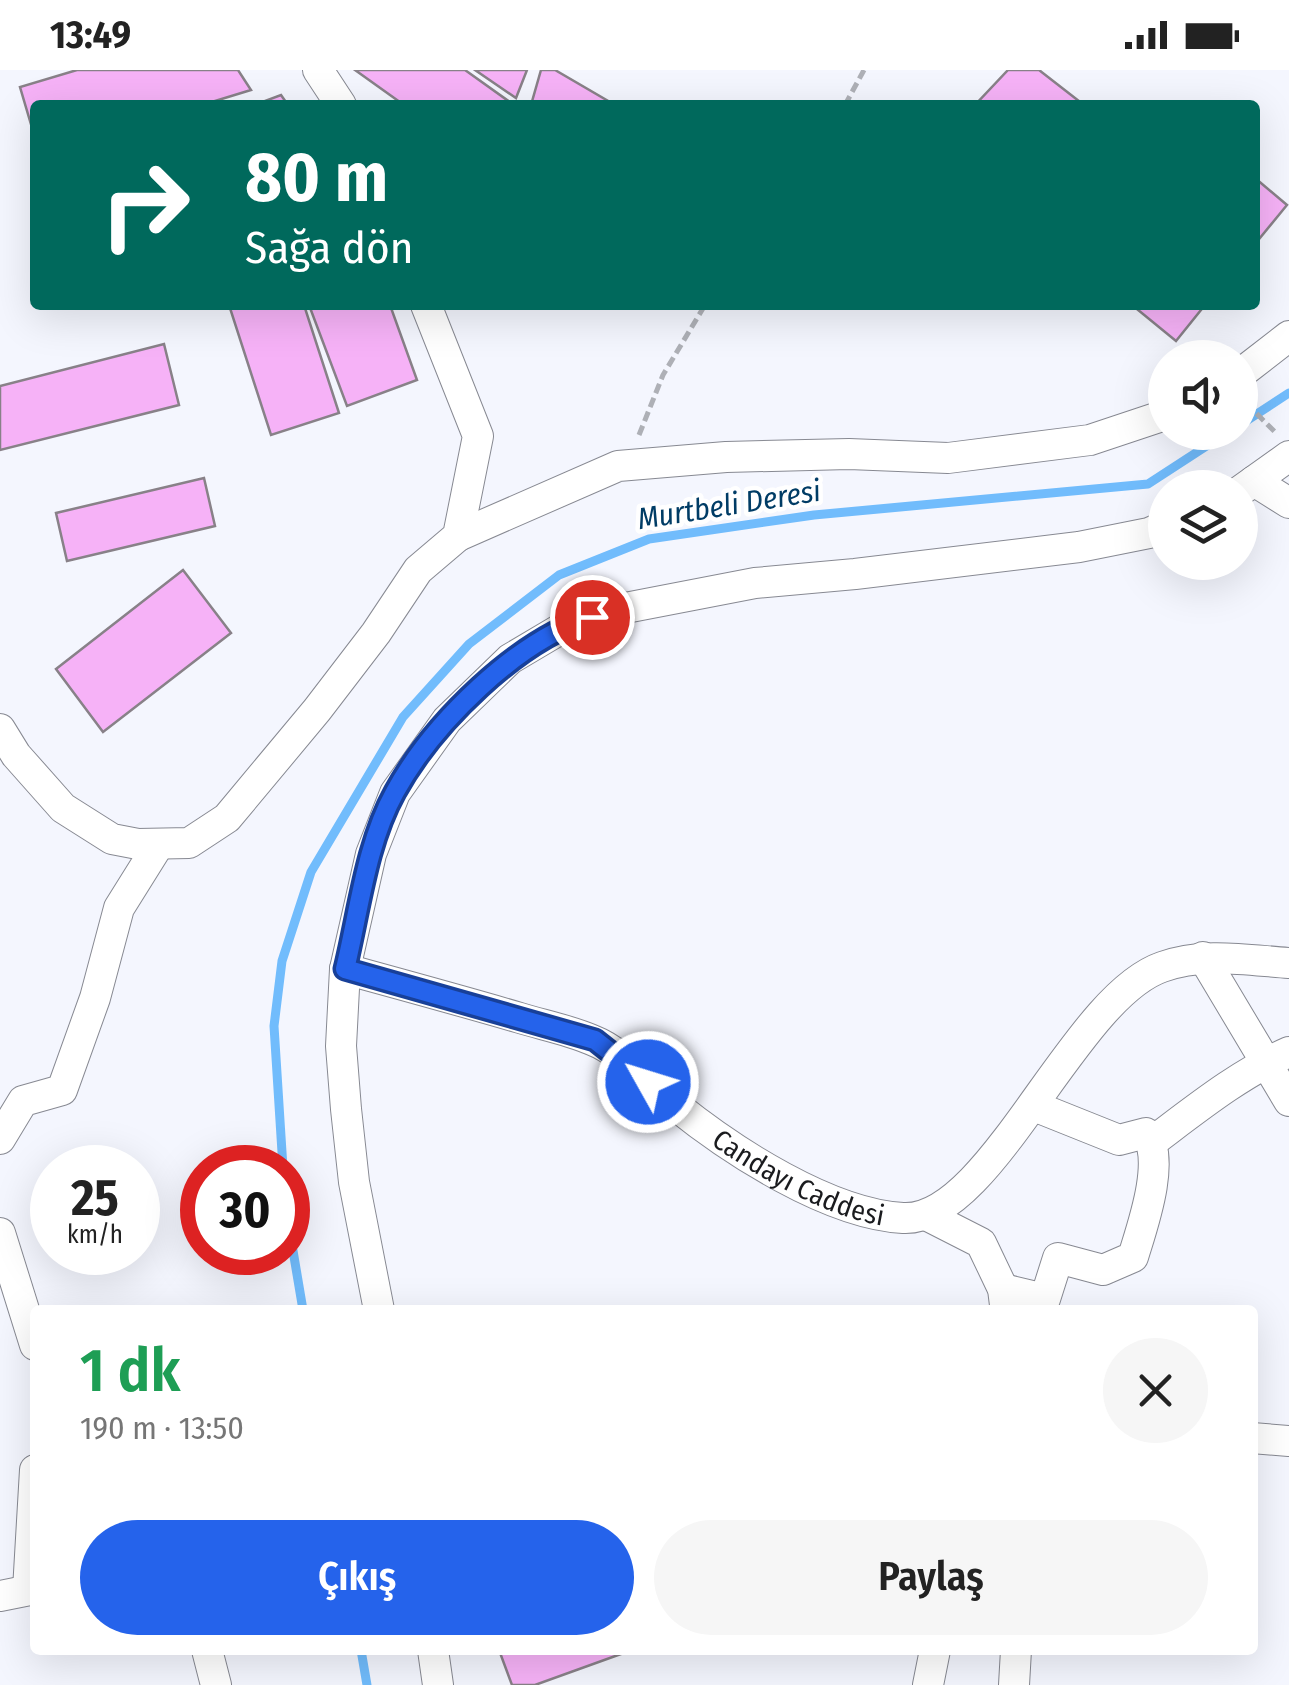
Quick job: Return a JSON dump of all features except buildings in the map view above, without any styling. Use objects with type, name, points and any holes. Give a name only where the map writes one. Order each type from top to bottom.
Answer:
[{"type":"street","points":[[318,70],[338,100]]},
{"type":"street","points":[[428,310],[478,436],[458,536]]},
{"type":"street","points":[[1258,360],[1289,336]]},
{"type":"street","points":[[0,729],[16,755],[64,808],[112,840],[189,844],[228,818],[329,694],[418,570],[458,536],[618,466],[726,456],[849,454],[948,458],[1090,440],[1148,421]]},
{"type":"street","points":[[1258,473],[1282,444]]},
{"type":"street","points":[[1258,491],[1289,504]]},
{"type":"street","points":[[378,1305],[354,1182],[346,1109],[341,1046],[345,969],[372,854],[394,792],[446,720],[510,660],[569,624],[644,603],[755,582],[1079,548],[1148,533]]},
{"type":"street","points":[[0,1139],[23,1101],[62,1090],[95,998],[118,908],[159,844]]},
{"type":"street","points":[[1203,957],[1277,1057],[1289,1101]]},
{"type":"street","name":"Candayı Caddesi","points":[[345,969],[595,1040],[745,1157],[864,1210],[903,1218],[928,1216],[960,1193],[1034,1106],[1120,990],[1160,967],[1203,957],[1289,962]]},
{"type":"street","points":[[1152,1142],[1277,1057]]},
{"type":"street","points":[[928,1216],[981,1243],[1005,1299],[1045,1299],[1058,1258],[1103,1270],[1133,1257],[1150,1198],[1152,1142],[1146,1133],[1119,1140],[1034,1106]]},
{"type":"street","points":[[0,1234],[30,1329]]},
{"type":"street","points":[[1258,1438],[1289,1441]]},
{"type":"street","points":[[21,1592],[30,1514]]},
{"type":"street","points":[[208,1655],[216,1685]]},
{"type":"street","points":[[434,1655],[438,1685]]},
{"type":"street","points":[[928,1685],[934,1655]]},
{"type":"street","points":[[1014,1685],[1016,1655]]},
{"type":"path","points":[[848,100],[864,70]]},
{"type":"path","points":[[618,466],[636,444],[663,375],[702,310]]},
{"type":"path","points":[[1258,417],[1282,444]]},
{"type":"waterway","name":"Murtbeli Deresi","points":[[1258,413],[1289,393]]},
{"type":"waterway","name":"Murtbeli Deresi","points":[[282,1145],[274,1026],[282,961],[311,872],[403,717],[469,644],[559,575],[649,539],[814,515],[1148,484],[1200,450]]},
{"type":"waterway","name":"Murtbeli Deresi","points":[[297,1275],[302,1305]]},
{"type":"waterway","name":"Murtbeli Deresi","points":[[362,1655],[367,1685]]},
{"type":"route","points":[[592,617],[569,624],[510,660],[446,720],[394,792],[372,854],[345,969],[595,1040],[648,1082]]}]
